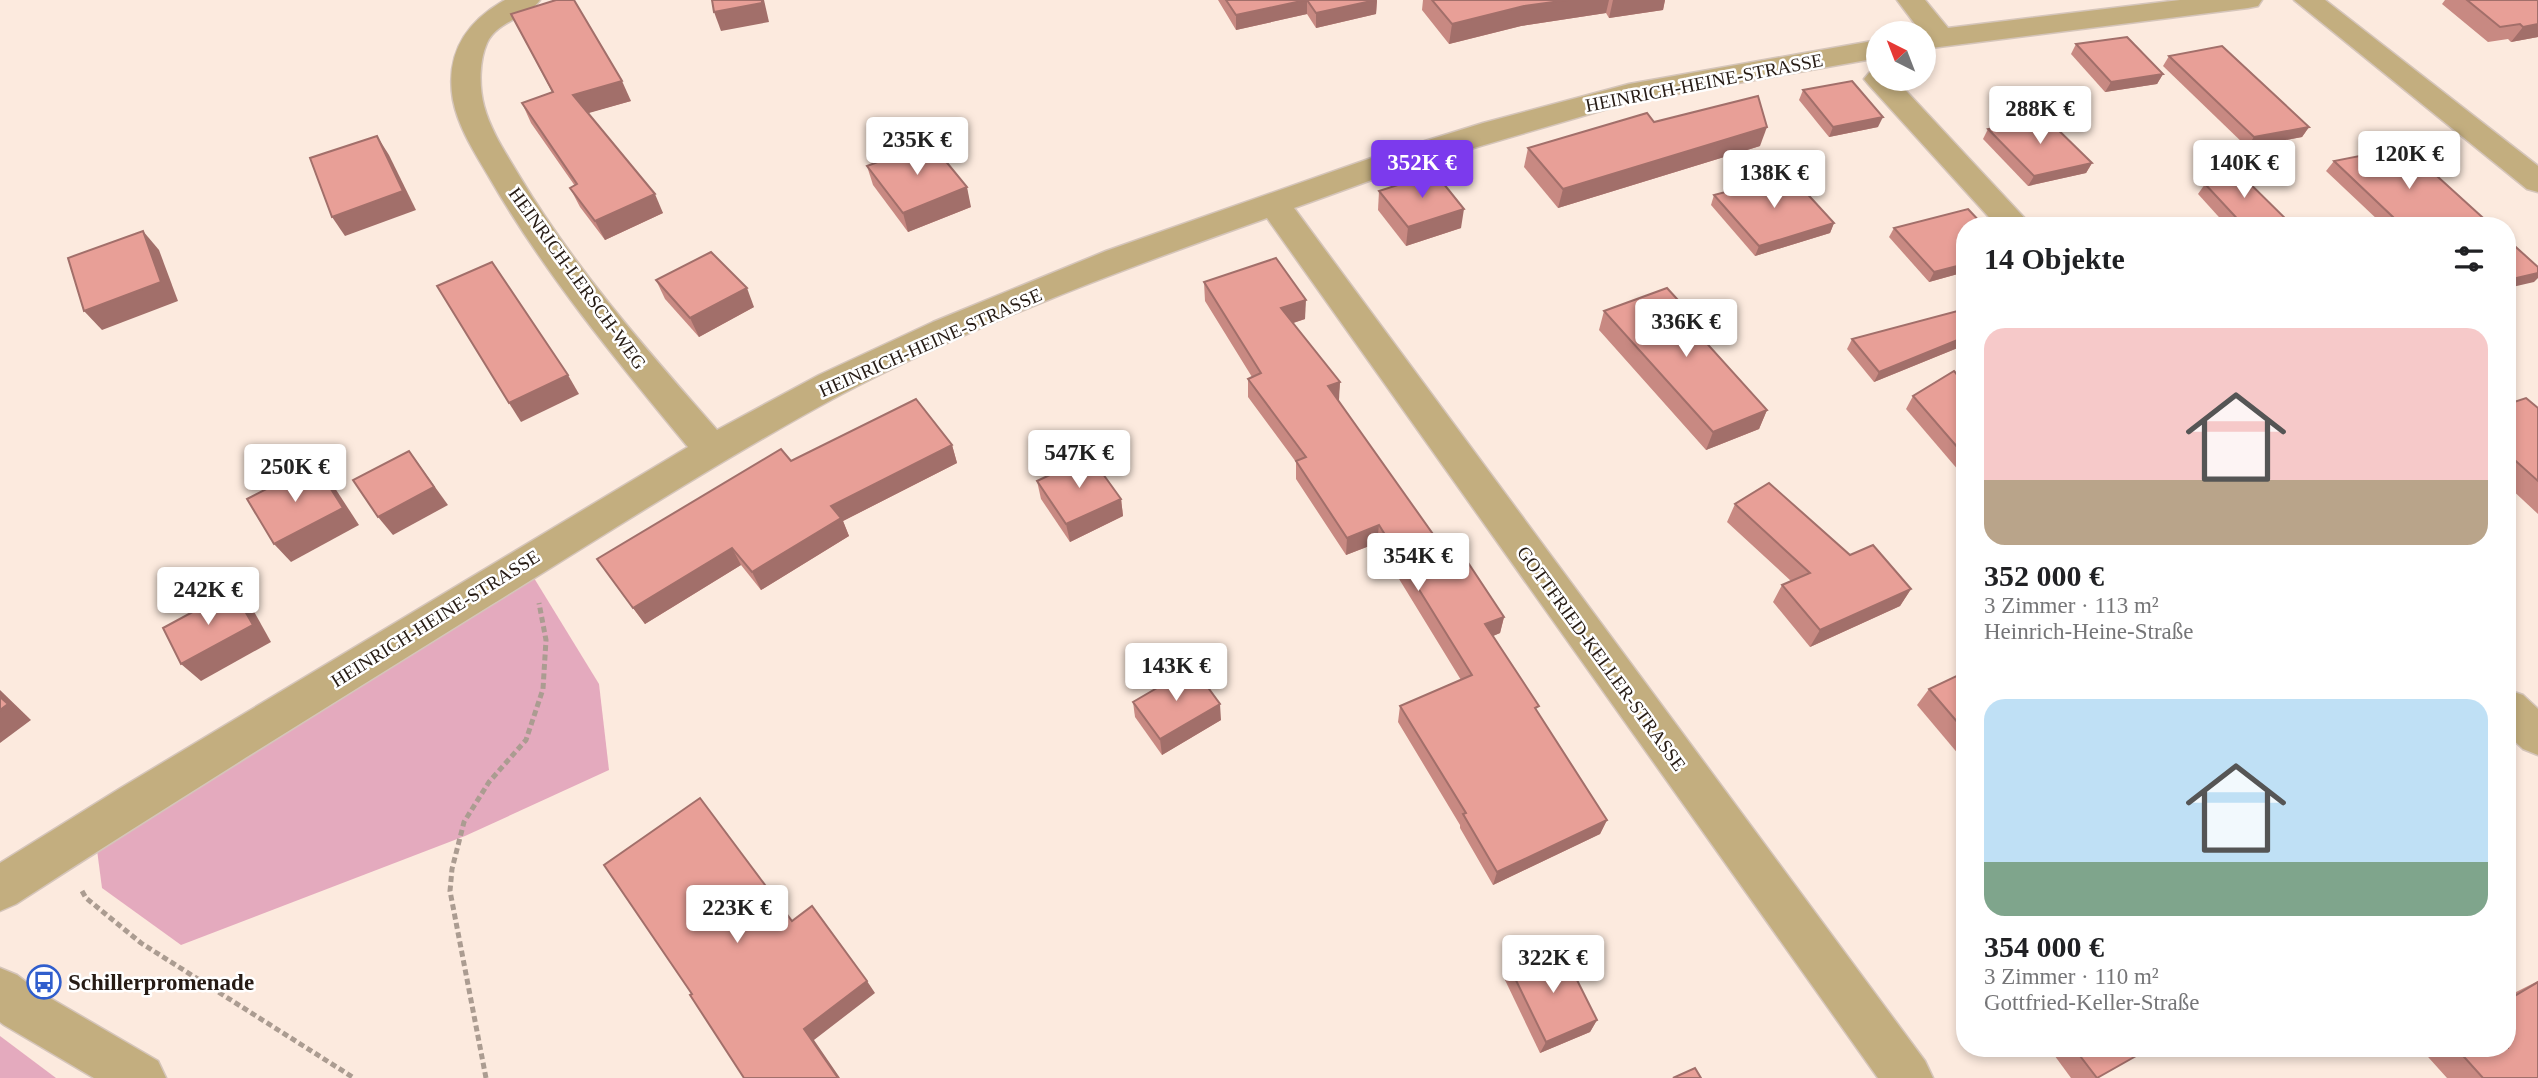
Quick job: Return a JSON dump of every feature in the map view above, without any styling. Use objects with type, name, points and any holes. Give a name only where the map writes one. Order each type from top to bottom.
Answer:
[{"type":"street","name":"HEINRICH-LERSCH-WEG","points":[[526,0],[496,16],[475,38],[468,62],[468,101],[488,147],[515,196],[638,362],[712,450]]},
{"type":"street","points":[[1911,0],[1922,21]]},
{"type":"street","points":[[1936,37],[2248,0]]},
{"type":"street","points":[[2308,0],[2538,182]]},
{"type":"street","name":"HEINRICH-HEINE-STRASSE","points":[[0,889],[525,562],[712,450],[832,384],[945,331],[1118,259],[1391,162],[1629,93],[1866,51]]},
{"type":"street","points":[[1891,91],[2008,217]]},
{"type":"street","name":"GOTTFRIED-KELLER-STRASSE","points":[[1274,204],[1908,1078]]},
{"type":"street","points":[[2516,715],[2538,736]]},
{"type":"street","points":[[0,992],[21,1008],[141,1078]]},
{"type":"path","points":[[486,1078],[450,891],[452,869],[464,822],[489,782],[526,740],[543,689],[546,640],[538,596],[525,562]]},
{"type":"path","points":[[58,851],[86,898],[141,943],[354,1078]]},
{"type":"shaded area","points":[[534,578],[599,684],[609,770],[465,836],[181,945],[102,888],[97,850]]},
{"type":"shaded area","points":[[0,1036],[56,1078],[0,1078]]},
{"type":"building","points":[[556,0],[574,0],[622,81],[573,95],[655,194],[595,221],[570,188],[577,184],[522,103],[553,92],[511,14]]},
{"type":"building","points":[[712,0],[762,0],[762,3],[714,12]]},
{"type":"building","points":[[1226,0],[1306,0],[1236,15]]},
{"type":"building","points":[[1307,0],[1376,0],[1316,13]]},
{"type":"building","points":[[1432,0],[1568,0],[1524,6],[1452,24]]},
{"type":"building","points":[[2467,0],[2538,0],[2538,24],[2500,27]]},
{"type":"building","points":[[2127,37],[2163,74],[2111,82],[2076,44]]},
{"type":"building","points":[[2222,46],[2309,127],[2254,137],[2169,56]]},
{"type":"building","points":[[1852,81],[1883,117],[1833,127],[1803,90]]},
{"type":"building","points":[[1758,96],[1767,127],[1563,189],[1528,148],[1647,113],[1654,122]]},
{"type":"building","points":[[2045,117],[2092,163],[2034,176],[1988,129]]},
{"type":"building","points":[[377,136],[403,191],[332,217],[310,158]]},
{"type":"building","points":[[930,142],[967,187],[903,213],[867,166]]},
{"type":"building","points":[[2405,147],[2482,217],[2393,217],[2334,161]]},
{"type":"building","points":[[2228,162],[2284,217],[2236,217],[2205,184]]},
{"type":"building","points":[[1435,173],[1464,209],[1408,227],[1379,191]]},
{"type":"building","points":[[1790,175],[1834,223],[1759,246],[1714,195]]},
{"type":"building","points":[[1968,209],[1976,217],[1956,217],[1956,266],[1934,272],[1894,228]]},
{"type":"building","points":[[143,231],[161,282],[84,311],[68,258]]},
{"type":"building","points":[[2516,247],[2538,267],[2538,273],[2516,278]]},
{"type":"building","points":[[711,252],[747,288],[690,318],[656,280]]},
{"type":"building","points":[[1276,258],[1306,300],[1281,308],[1340,382],[1328,386],[1445,551],[1457,546],[1504,617],[1485,624],[1539,706],[1535,708],[1607,820],[1497,872],[1463,814],[1466,813],[1400,706],[1472,675],[1379,525],[1347,538],[1296,461],[1306,457],[1248,379],[1261,373],[1204,282]]},
{"type":"building","points":[[492,262],[568,375],[509,403],[437,286]]},
{"type":"building","points":[[1667,288],[1709,334],[1701,337],[1767,410],[1713,432],[1604,311]]},
{"type":"building","points":[[1956,311],[1956,341],[1879,372],[1852,339]]},
{"type":"building","points":[[1954,371],[1956,446],[1913,396]]},
{"type":"building","points":[[2526,398],[2538,408],[2538,481],[2516,461],[2516,401]]},
{"type":"building","points":[[916,399],[952,445],[831,506],[841,518],[752,572],[732,548],[633,608],[597,559],[781,449],[791,461]]},
{"type":"building","points":[[409,451],[434,487],[378,517],[353,480]]},
{"type":"building","points":[[1090,456],[1121,499],[1066,524],[1037,481]]},
{"type":"building","points":[[315,464],[343,508],[274,544],[247,499]]},
{"type":"building","points":[[1769,483],[1850,555],[1873,545],[1911,589],[1820,630],[1782,585],[1810,573],[1735,504]]},
{"type":"building","points":[[233,590],[253,625],[181,664],[163,628]]},
{"type":"building","points":[[1193,667],[1220,704],[1160,739],[1133,702]]},
{"type":"building","points":[[1956,676],[1956,720],[1929,689]]},
{"type":"building","points":[[0,697],[8,704],[0,710]]},
{"type":"building","points":[[700,798],[792,921],[812,906],[867,981],[804,1029],[838,1078],[744,1078],[690,995],[692,994],[604,865]]},
{"type":"building","points":[[1561,948],[1597,1020],[1546,1042],[1510,968]]},
{"type":"building","points":[[2538,982],[2538,1078],[2483,1078],[2464,1057],[2516,1057],[2516,995]]},
{"type":"building","points":[[2081,1057],[2134,1057],[2097,1078]]},
{"type":"building","points":[[1695,1068],[1701,1078],[1673,1078]]},
{"type":"place","name":"Schillerpromenade","points":[[44,982]]}]
